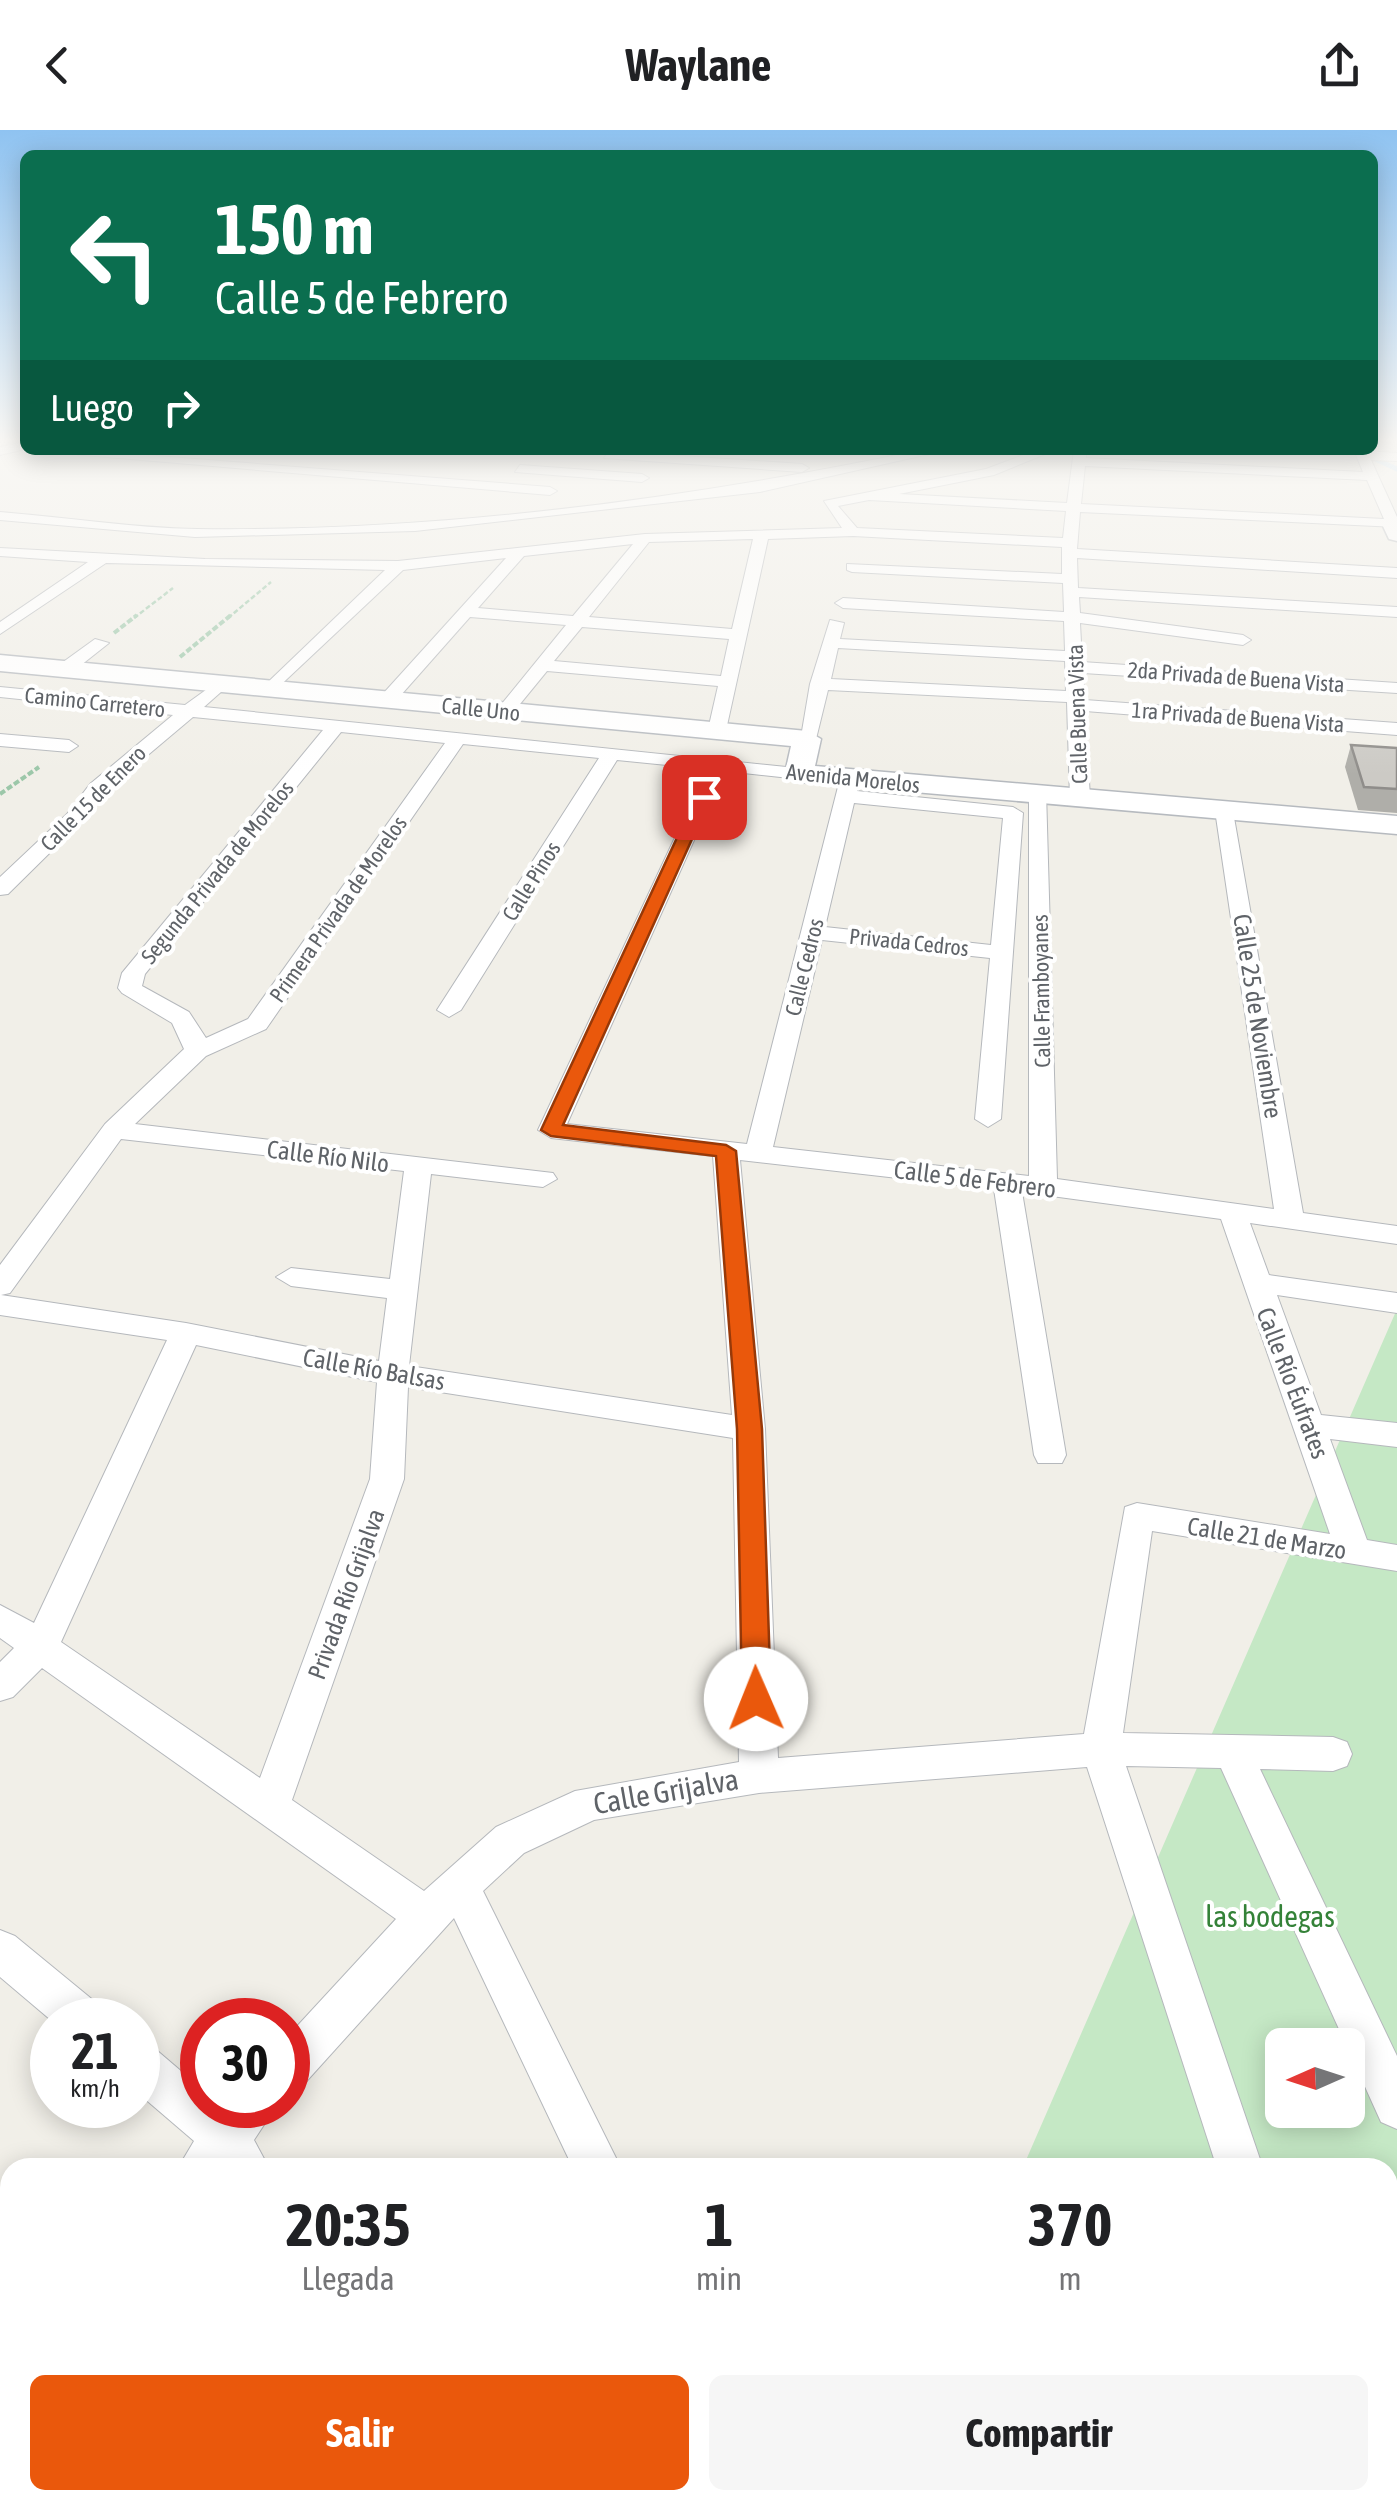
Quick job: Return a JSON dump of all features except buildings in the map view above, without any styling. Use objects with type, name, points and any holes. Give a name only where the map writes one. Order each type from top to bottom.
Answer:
[{"type":"street","points":[[1,553],[205,564],[398,566],[526,553]]},
{"type":"street","points":[[505,710],[632,553]]},
{"type":"street","points":[[717,730],[757,553]]},
{"type":"street","points":[[799,773],[852,553]]},
{"type":"street","name":"Calle Buena Vista","points":[[1069,553],[1080,798]]},
{"type":"street","points":[[1138,553],[1397,572]]},
{"type":"street","points":[[387,700],[518,554]]},
{"type":"street","points":[[0,629],[103,558]]},
{"type":"street","points":[[173,588],[205,564]]},
{"type":"street","points":[[271,688],[398,566]]},
{"type":"street","points":[[852,567],[1397,612]]},
{"type":"street","points":[[843,603],[1074,617],[1124,627],[1243,640]]},
{"type":"street","points":[[466,612],[574,621],[685,654],[730,682]]},
{"type":"street","points":[[539,666],[685,654],[740,636]]},
{"type":"street","points":[[65,668],[100,643]]},
{"type":"street","name":"2da Privada de Buena Vista","points":[[830,643],[1397,688]]},
{"type":"street","name":"Calle Uno","points":[[0,663],[807,739]]},
{"type":"street","name":"Calle 15 de Enero","points":[[0,889],[74,818],[97,788],[220,684]]},
{"type":"street","name":"1ra Privada de Buena Vista","points":[[819,684],[1078,701],[1397,729]]},
{"type":"street","name":"Camino Carretero","points":[[0,692],[190,711]]},
{"type":"street","name":"Avenida Morelos","points":[[190,711],[799,773],[848,787],[1039,795],[1397,825]]},
{"type":"street","points":[[517,745],[541,715]]},
{"type":"street","name":"Segunda Privada de Morelos","points":[[197,1051],[194,1030],[181,1016],[140,1000],[130,988],[134,974],[335,727]]},
{"type":"street","name":"Primera Privada de Morelos","points":[[0,1286],[114,1130],[197,1051],[257,1024],[457,739]]},
{"type":"street","points":[[0,740],[69,746]]},
{"type":"street","name":"Calle Pinos","points":[[450,1010],[612,753]]},
{"type":"street","name":"Calle 5 de Febrero","points":[[719,764],[551,1130],[1043,1186],[1397,1235]]},
{"type":"street","points":[[848,787],[1013,814],[1006,952],[988,1119]]},
{"type":"street","name":"Calle Cedros","points":[[758,1776],[742,1153],[813,932],[848,787]]},
{"type":"street","name":"Calle Framboyanes","points":[[1039,795],[1043,1186]]},
{"type":"street","name":"Calle 25 de Noviembre","points":[[1225,810],[1290,1222]]},
{"type":"street","name":"Privada Cedros","points":[[813,932],[1006,952]]},
{"type":"street","name":"Calle Río Nilo","points":[[114,1130],[543,1179]]},
{"type":"street","name":"Privada Río Grijalva","points":[[269,1808],[387,1479],[392,1374],[418,1166]]},
{"type":"street","points":[[1007,1182],[1050,1456]]},
{"type":"street","name":"Calle Río Éufrates","points":[[1233,1214],[1354,1552]]},
{"type":"street","points":[[292,1277],[405,1290]]},
{"type":"street","points":[[1255,1282],[1397,1303]]},
{"type":"street","name":"Calle Río Balsas","points":[[0,1306],[186,1333],[392,1374],[750,1429]]},
{"type":"street","points":[[0,1686],[42,1644],[186,1333]]},
{"type":"street","points":[[1310,1425],[1397,1435]]},
{"type":"street","name":"Calle 21 de Marzo","points":[[1101,1749],[1138,1516],[1397,1558]]},
{"type":"street","points":[[0,1618],[426,1916]]},
{"type":"street","points":[[1101,1749],[1237,2158]]},
{"type":"street","name":"Calle Grijalva","points":[[310,2044],[426,1916],[510,1840],[589,1803],[758,1776],[1101,1749],[1333,1754]]},
{"type":"street","points":[[1232,1750],[1397,2106]]},
{"type":"street","points":[[460,1885],[593,2158]]},
{"type":"street","points":[[0,1950],[58,1998]]},
{"type":"street","points":[[160,2083],[231,2144]]},
{"type":"path","points":[[156,677],[290,566]]},
{"type":"path","points":[[100,643],[173,588]]},
{"type":"path","points":[[0,794],[69,746]]},
{"type":"green space","name":"las bodegas","points":[[1397,1309],[1397,2158],[1027,2158]]},
{"type":"route","points":[[704,797],[551,1130],[726,1151],[750,1429],[756,1699]]}]
